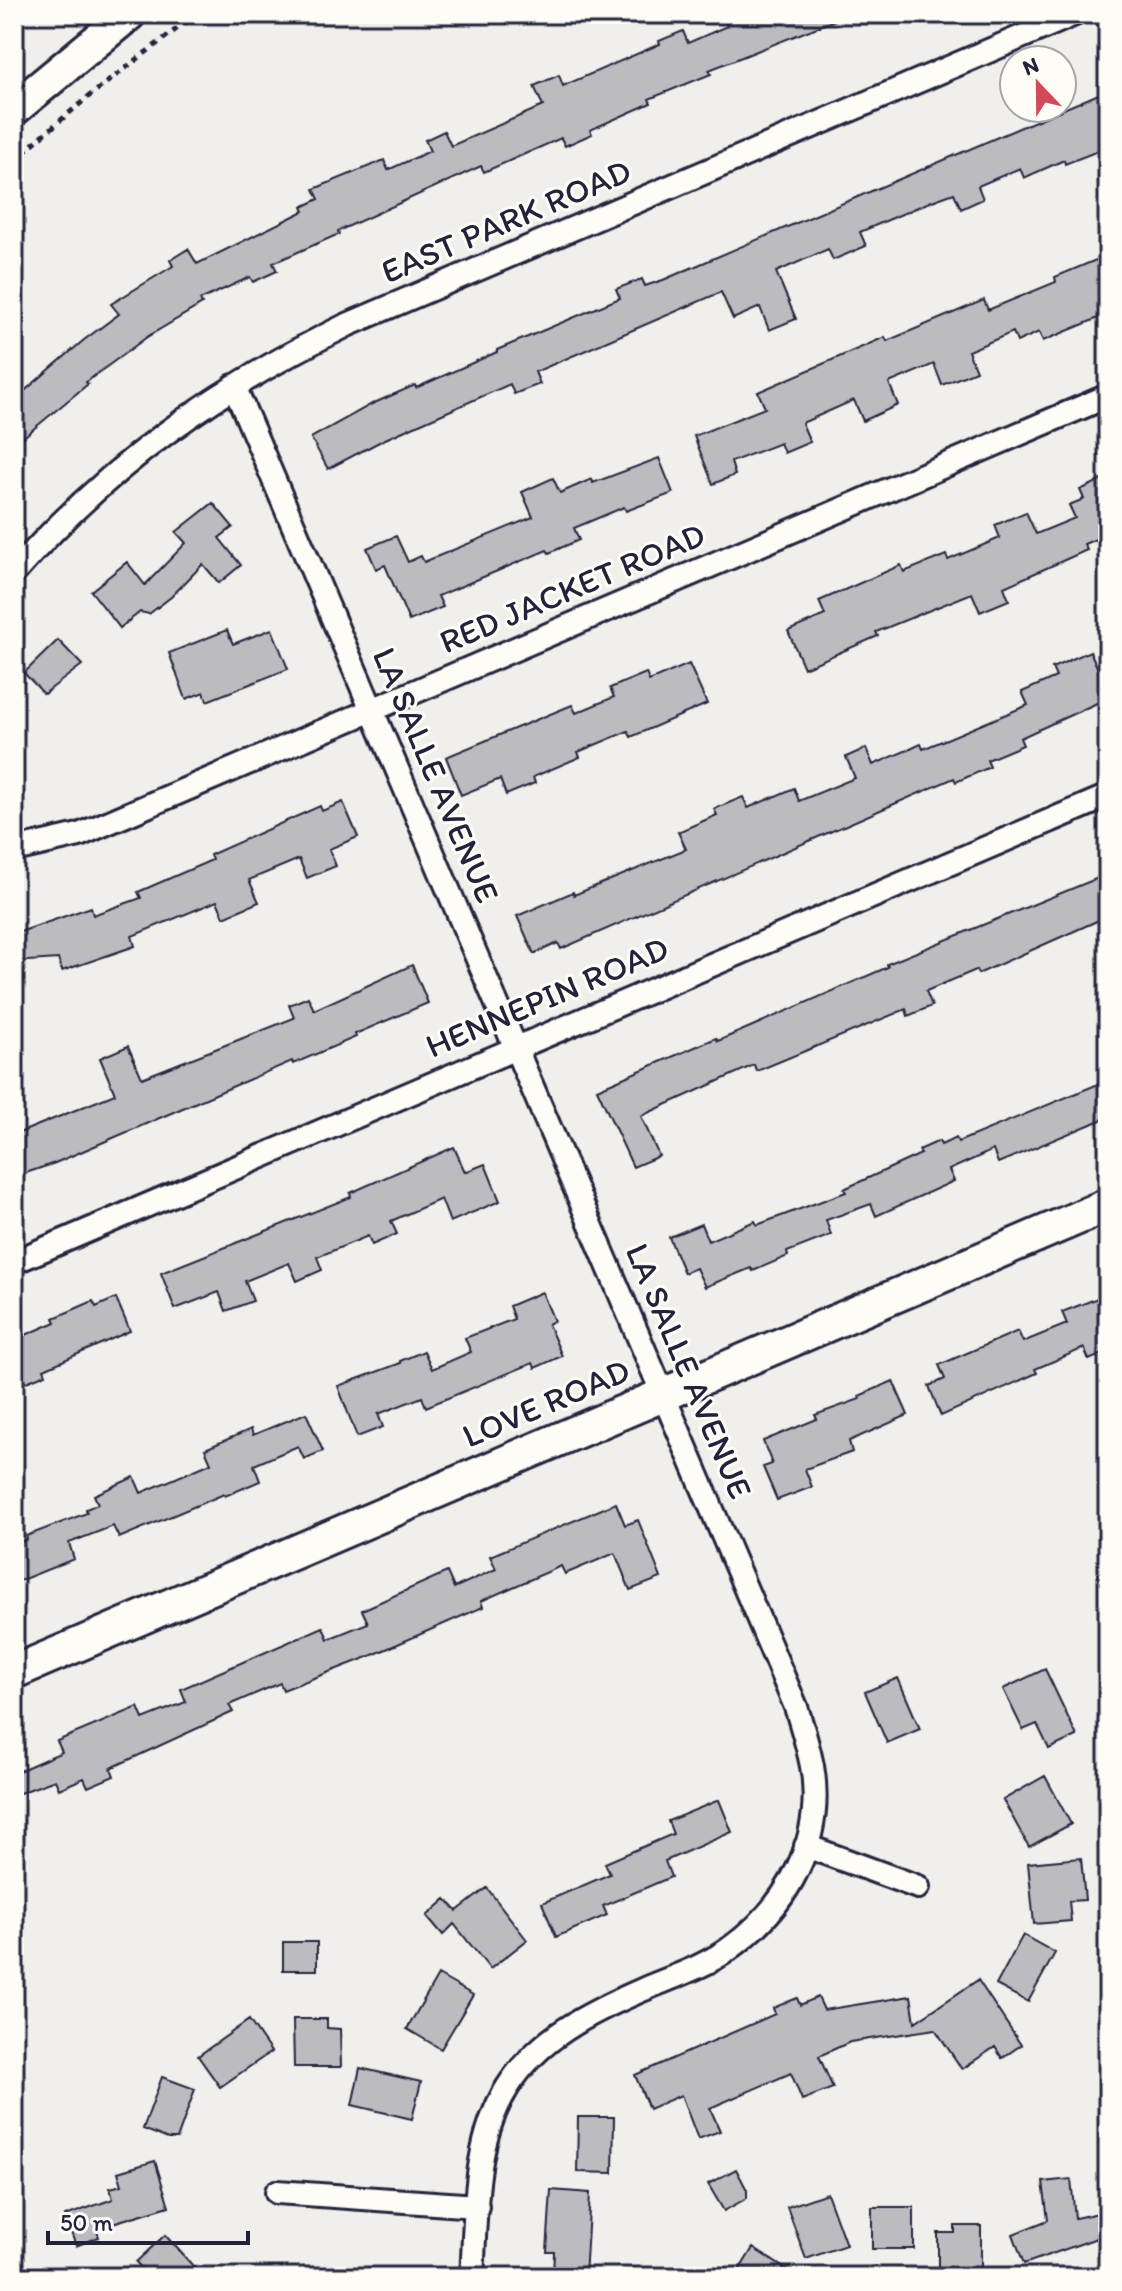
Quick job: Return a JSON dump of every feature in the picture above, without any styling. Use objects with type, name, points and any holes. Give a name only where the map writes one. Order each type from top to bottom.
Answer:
[{"type":"street","points":[[14,109],[129,14]]},
{"type":"street","name":"EAST PARK ROAD","points":[[14,573],[48,534],[113,474],[184,418],[285,355],[347,325],[1075,14]]},
{"type":"street","name":"LA SALLE AVENUE","points":[[234,386],[796,1707],[812,1767],[814,1801],[806,1846],[796,1876],[776,1907],[727,1951],[591,2012],[563,2029],[535,2053],[507,2088],[492,2119],[479,2174],[472,2277]]},
{"type":"street","name":"RED JACKET ROAD","points":[[14,850],[79,835],[1108,396]]},
{"type":"street","name":"HENNEPIN ROAD","points":[[14,1262],[1108,796]]},
{"type":"street","name":"LOVE ROAD","points":[[14,1672],[1108,1205]]},
{"type":"street","points":[[806,1846],[918,1887]]},
{"type":"street","points":[[277,2192],[477,2206]]},
{"type":"path","points":[[14,160],[88,97],[196,14]]},
{"type":"building","points":[[722,14],[850,14],[709,70],[711,74],[649,99],[651,103],[590,130],[592,134],[565,146],[561,138],[484,172],[481,166],[273,263],[277,271],[253,282],[250,277],[200,300],[202,304],[147,337],[86,382],[88,384],[14,445],[14,400],[119,314],[111,304],[173,266],[170,260],[188,249],[197,264],[304,211],[302,207],[319,199],[314,189],[384,160],[388,170],[430,151],[425,140],[444,131],[451,146],[543,106],[534,86],[559,75],[563,86],[683,31],[688,43],[727,26]]},
{"type":"building","points":[[1108,90],[1108,147],[1065,164],[1064,160],[1024,178],[1020,168],[978,186],[983,199],[961,209],[954,193],[932,201],[860,232],[866,246],[833,260],[828,249],[776,272],[796,319],[769,330],[760,307],[733,319],[721,292],[535,372],[540,384],[514,394],[510,384],[383,440],[328,469],[311,438],[372,404],[415,385],[416,388],[620,298],[616,289],[642,279],[645,286],[663,280],[1028,124],[1078,124],[1078,103]]},
{"type":"building","points":[[1108,255],[1108,314],[1043,341],[1039,332],[1017,342],[1013,332],[968,351],[976,371],[942,385],[934,364],[889,383],[898,405],[863,421],[854,400],[802,423],[810,442],[784,453],[780,443],[731,462],[735,475],[713,484],[694,436],[765,408],[758,392],[885,337],[887,341],[984,300],[988,310],[1056,282],[1055,277]]},
{"type":"building","points":[[659,458],[673,493],[626,511],[624,507],[574,528],[579,540],[549,553],[547,550],[438,596],[443,607],[409,621],[385,565],[376,569],[367,548],[396,536],[408,562],[421,556],[424,562],[533,517],[522,492],[553,478],[560,493],[592,479],[593,483]]},
{"type":"building","points":[[1108,477],[1108,534],[1084,544],[1087,550],[1004,587],[1009,600],[980,612],[972,593],[876,632],[878,636],[804,668],[788,631],[825,615],[819,601],[901,565],[904,572],[946,555],[948,560],[1000,538],[995,525],[1026,512],[1036,534],[1075,518],[1069,505],[1084,499],[1080,490]]},
{"type":"building","points":[[213,503],[233,527],[219,538],[241,565],[219,583],[203,564],[171,597],[149,614],[140,612],[120,628],[91,591],[127,562],[145,585],[186,543],[176,532]]},
{"type":"building","points":[[272,629],[288,669],[207,701],[204,692],[186,699],[169,653],[227,630],[233,644]]},
{"type":"building","points":[[58,640],[82,665],[44,694],[24,673]]},
{"type":"building","points":[[1090,651],[1108,698],[1020,738],[1023,745],[987,760],[990,767],[956,782],[954,778],[561,949],[558,943],[534,954],[517,916],[686,849],[678,832],[717,815],[714,809],[743,797],[748,808],[794,788],[799,801],[855,778],[846,757],[866,748],[873,765],[921,744],[923,749],[1028,705],[1022,692],[1056,677],[1052,668]]},
{"type":"building","points":[[689,664],[707,704],[631,737],[628,731],[578,752],[580,757],[533,777],[535,783],[506,795],[500,779],[461,795],[446,757],[572,705],[576,713],[614,697],[610,688],[646,673],[649,681]]},
{"type":"building","points":[[343,802],[358,837],[329,849],[336,866],[307,878],[299,859],[249,880],[259,902],[224,917],[217,901],[132,936],[135,946],[62,971],[58,959],[14,962],[14,934],[91,907],[93,915],[141,898],[138,892],[212,860],[210,855],[320,806],[322,811]]},
{"type":"building","points":[[1098,878],[1108,902],[1108,916],[978,974],[976,970],[926,991],[932,1006],[908,1016],[906,1009],[757,1071],[754,1065],[641,1116],[659,1156],[633,1167],[597,1089],[716,1038],[718,1041],[888,967],[887,964]]},
{"type":"building","points":[[412,965],[428,1003],[293,1064],[292,1061],[55,1163],[14,1177],[14,1135],[115,1094],[100,1058],[128,1046],[142,1078],[294,1018],[289,1005],[308,997],[314,1010]]},
{"type":"building","points":[[1108,1080],[1108,1117],[998,1163],[993,1150],[949,1170],[954,1181],[876,1216],[871,1204],[826,1220],[831,1235],[787,1252],[788,1256],[753,1271],[751,1268],[705,1287],[696,1268],[684,1273],[669,1237],[701,1224],[708,1241],[755,1221],[757,1225],[846,1192],[844,1189],[921,1154],[919,1150],[939,1141],[941,1145],[956,1138],[958,1142]]},
{"type":"building","points":[[454,1147],[465,1172],[485,1164],[500,1201],[450,1222],[441,1199],[391,1221],[397,1234],[372,1245],[368,1236],[317,1257],[322,1270],[297,1281],[289,1263],[245,1281],[253,1301],[226,1311],[219,1292],[175,1309],[161,1273],[351,1197],[350,1193]]},
{"type":"building","points":[[542,1292],[554,1321],[548,1324],[562,1356],[535,1368],[533,1363],[426,1407],[422,1397],[378,1414],[383,1427],[357,1437],[338,1386],[401,1363],[424,1351],[432,1369],[471,1352],[465,1338],[514,1319],[509,1306]]},
{"type":"building","points":[[1108,1294],[1108,1352],[1089,1360],[1084,1348],[941,1416],[929,1386],[945,1379],[939,1365],[1018,1331],[1023,1342],[1067,1324],[1062,1312]]},
{"type":"building","points":[[116,1298],[130,1331],[44,1369],[46,1374],[14,1387],[14,1340],[56,1322],[54,1318],[93,1301],[96,1307]]},
{"type":"building","points":[[893,1381],[908,1415],[849,1441],[852,1452],[805,1469],[812,1487],[777,1500],[763,1467],[772,1464],[763,1441],[817,1419],[815,1415],[860,1399],[859,1396]]},
{"type":"building","points":[[306,1413],[323,1451],[304,1459],[298,1446],[254,1465],[260,1481],[225,1496],[119,1538],[113,1526],[69,1543],[74,1559],[14,1583],[14,1545],[27,1539],[26,1536],[87,1513],[86,1509],[98,1504],[94,1495],[134,1477],[141,1493],[211,1463],[205,1449],[251,1429],[253,1435]]},
{"type":"building","points":[[616,1503],[625,1525],[638,1520],[661,1578],[630,1590],[615,1553],[565,1574],[561,1566],[481,1601],[483,1607],[368,1657],[283,1690],[280,1683],[229,1705],[233,1712],[111,1768],[114,1776],[88,1787],[84,1778],[59,1789],[55,1780],[14,1795],[14,1773],[62,1752],[57,1741],[138,1707],[143,1719],[186,1702],[181,1689],[323,1627],[328,1639],[368,1623],[362,1610],[447,1572],[454,1588],[496,1569],[490,1556]]},
{"type":"building","points":[[1045,1669],[1077,1736],[1049,1749],[1037,1724],[1023,1730],[1003,1689]]},
{"type":"building","points":[[898,1678],[920,1729],[887,1743],[865,1692]]},
{"type":"building","points":[[1045,1776],[1071,1824],[1029,1847],[1003,1800]]},
{"type":"building","points":[[719,1800],[732,1832],[665,1861],[671,1877],[603,1906],[607,1915],[556,1937],[542,1903],[610,1874],[605,1863],[673,1834],[668,1821]]},
{"type":"building","points":[[1081,1858],[1085,1900],[1069,1901],[1071,1921],[1034,1924],[1028,1863]]},
{"type":"building","points":[[487,1888],[527,1940],[490,1969],[454,1924],[443,1935],[427,1916],[446,1899],[457,1911]]},
{"type":"building","points":[[1023,1935],[1055,1953],[1028,2002],[996,1985]]},
{"type":"building","points":[[283,1942],[317,1942],[317,1970],[283,1970]]},
{"type":"building","points":[[438,1975],[473,1995],[441,2049],[407,2029]]},
{"type":"building","points":[[978,1980],[1021,2045],[1002,2058],[995,2047],[962,2069],[935,2029],[850,2042],[819,2056],[833,2088],[802,2100],[791,2073],[710,2108],[720,2131],[698,2139],[681,2095],[649,2109],[635,2075],[775,2014],[773,2008],[797,1998],[800,2005],[818,1997],[824,2010],[911,1996],[915,2022]]},
{"type":"building","points":[[293,2019],[327,2019],[327,2028],[340,2029],[341,2067],[294,2067]]},
{"type":"building","points":[[249,2020],[271,2052],[220,2087],[198,2056]]},
{"type":"building","points":[[360,2068],[421,2082],[412,2119],[352,2105]]},
{"type":"building","points":[[162,2077],[195,2089],[177,2139],[168,2139],[143,2129]]},
{"type":"building","points":[[578,2117],[614,2117],[613,2173],[577,2172]]},
{"type":"building","points":[[155,2161],[169,2206],[96,2228],[99,2237],[76,2246],[65,2216],[113,2199],[110,2188],[122,2185],[118,2172]]},
{"type":"building","points":[[736,2169],[747,2190],[747,2198],[724,2211],[708,2184]]},
{"type":"building","points":[[1071,2179],[1075,2218],[1108,2211],[1108,2234],[1024,2264],[1013,2234],[1048,2220],[1043,2182]]},
{"type":"building","points":[[551,2190],[590,2193],[585,2277],[553,2277],[554,2252],[547,2252]]},
{"type":"building","points":[[827,2193],[846,2245],[806,2259],[787,2207]]},
{"type":"building","points":[[872,2207],[914,2207],[914,2249],[872,2249]]},
{"type":"building","points":[[955,2226],[981,2226],[981,2269],[938,2269],[938,2233],[955,2233]]},
{"type":"building","points":[[165,2235],[203,2277],[149,2277],[136,2262]]},
{"type":"building","points":[[753,2248],[798,2277],[735,2277]]}]
